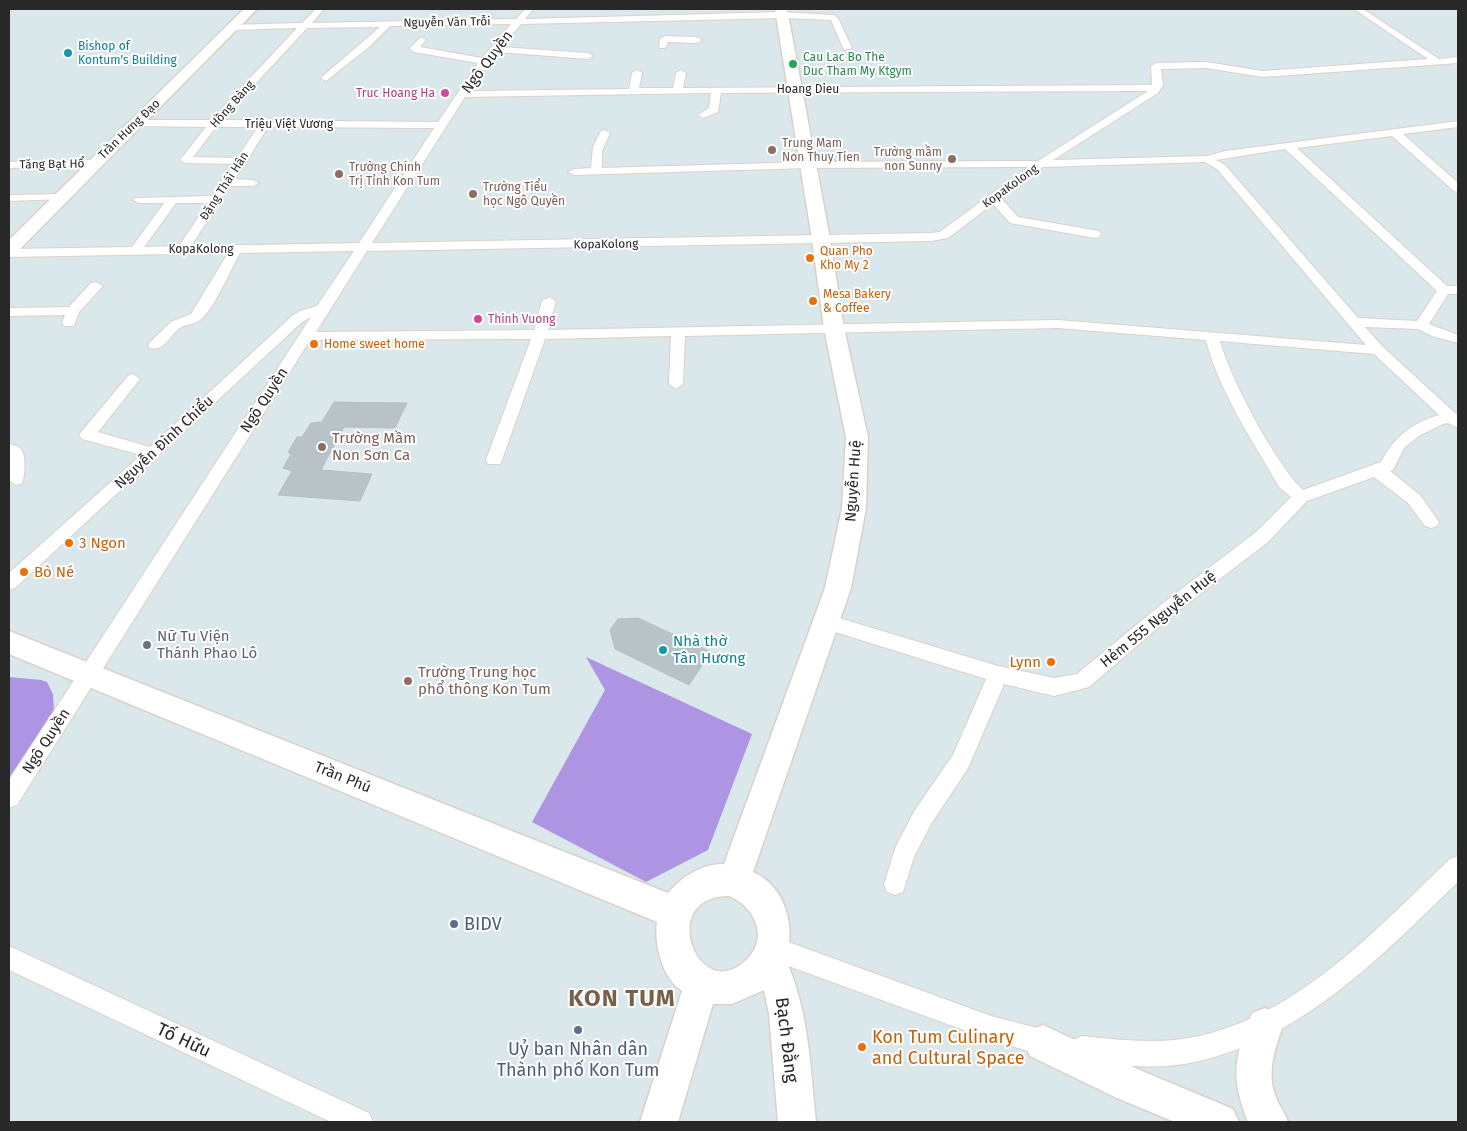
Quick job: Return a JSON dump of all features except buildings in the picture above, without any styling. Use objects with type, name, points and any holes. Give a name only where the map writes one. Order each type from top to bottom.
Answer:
[{"type":"street","name":"Trần Hưng Đạo","points":[[9,252],[94,163],[251,9]]},
{"type":"street","name":"Hồng Bàng","points":[[240,161],[185,160],[213,124],[320,9]]},
{"type":"street","name":"Ngô Quyền","points":[[9,798],[441,125],[484,61],[529,9]]},
{"type":"street","points":[[1358,9],[1438,62]]},
{"type":"street","name":"Nguyễn Văn Trỗi","points":[[233,27],[388,24],[451,19],[518,21],[661,13],[681,28],[781,13],[834,18],[847,48]]},
{"type":"street","name":"Nguyễn Huệ","points":[[734,882],[838,588],[854,508],[858,437],[834,328],[821,239],[781,13]]},
{"type":"street","points":[[326,78],[348,59],[372,43],[388,24]]},
{"type":"street","points":[[662,46],[665,40],[681,28],[697,40]]},
{"type":"street","points":[[420,40],[414,49],[484,61]]},
{"type":"street","points":[[555,54],[564,44]]},
{"type":"street","points":[[494,49],[588,56]]},
{"type":"street","points":[[1206,65],[1212,60],[1213,55]]},
{"type":"street","points":[[1154,88],[1158,85],[1156,66],[1206,65],[1263,74],[1458,60]]},
{"type":"street","points":[[677,91],[681,72]]},
{"type":"street","points":[[634,91],[637,73]]},
{"type":"street","points":[[552,79],[553,92]]},
{"type":"street","name":"Hoang Dieu","points":[[462,94],[795,89],[1154,88]]},
{"type":"street","name":"KopaKolong","points":[[9,252],[363,248],[932,237],[944,235],[1040,164],[1155,91],[1154,88]]},
{"type":"street","points":[[703,116],[714,110],[716,90]]},
{"type":"street","name":"Triệu Việt Vương","points":[[136,123],[441,125]]},
{"type":"street","name":"Đặng Thái Hân","points":[[183,249],[214,199],[265,124]]},
{"type":"street","points":[[574,172],[808,165],[1040,164],[1208,159],[1225,154],[1458,124]]},
{"type":"street","points":[[597,171],[595,156],[597,145],[605,133]]},
{"type":"street","points":[[1395,133],[1458,189]]},
{"type":"street","points":[[1288,146],[1444,290],[1458,290]]},
{"type":"street","points":[[1208,159],[1221,167],[1378,350],[1456,420]]},
{"type":"street","name":"Tăng Bạt Hổ","points":[[9,165],[94,163]]},
{"type":"street","points":[[226,182],[254,183]]},
{"type":"street","points":[[9,198],[61,197]]},
{"type":"street","points":[[994,198],[1014,220],[1096,234]]},
{"type":"street","points":[[139,200],[214,199]]},
{"type":"street","points":[[136,250],[172,200]]},
{"type":"street","points":[[155,344],[176,325],[196,317],[202,310],[236,249]]},
{"type":"street","points":[[9,312],[71,317],[96,286]]},
{"type":"street","points":[[1421,325],[1444,290]]},
{"type":"street","points":[[494,460],[540,334],[548,301]]},
{"type":"street","name":"Nguyễn Đình Chiểu","points":[[9,583],[297,319],[305,314],[323,309]]},
{"type":"street","points":[[1354,322],[1421,325],[1458,339],[1458,345]]},
{"type":"street","points":[[306,336],[540,334],[1058,324],[1378,350]]},
{"type":"street","points":[[676,384],[678,331]]},
{"type":"street","points":[[1212,336],[1218,360],[1242,407],[1285,483],[1301,497]]},
{"type":"street","points":[[132,379],[87,435],[153,453]]},
{"type":"street","name":"Hẻm 555 Nguyễn Huệ","points":[[826,622],[998,674],[1054,687],[1082,680],[1168,609],[1262,537],[1301,497],[1387,466],[1400,443],[1429,424],[1456,420]]},
{"type":"street","points":[[9,449],[15,453],[16,479]]},
{"type":"street","points":[[1376,470],[1395,482],[1424,508],[1431,522]]},
{"type":"street","name":"Trần Phú","points":[[9,642],[676,913]]},
{"type":"street","points":[[895,884],[904,854],[923,817],[961,761],[998,674]]},
{"type":"street","points":[[770,954],[991,1028],[1043,1043],[1106,1054],[1145,1056],[1180,1053],[1230,1042],[1265,1026],[1323,991],[1458,867]]},
{"type":"street","points":[[710,881],[734,882],[747,886],[762,899],[772,917],[774,938],[770,954],[755,976],[737,986],[716,989],[696,981],[681,967],[673,947],[672,926],[679,906],[692,890],[710,881]]},
{"type":"street","name":"Bạch Đằng","points":[[770,954],[787,1014],[797,1122]]},
{"type":"street","name":"Tố Hữu","points":[[9,958],[360,1122]]},
{"type":"street","points":[[659,1122],[702,984]]},
{"type":"street","points":[[1265,1026],[1255,1052],[1252,1072],[1259,1108],[1269,1122]]},
{"type":"street","points":[[1043,1043],[1130,1084],[1220,1122]]},
{"type":"shaded area","points":[[586,657],[752,734],[708,850],[646,882],[532,822],[605,690]]},
{"type":"shaded area","points":[[9,677],[47,682],[53,694],[54,711],[9,778]]},
{"type":"place","name":"Bishop of Kontum's Building","points":[[68,53]]},
{"type":"place","name":"Cau Lac Bo The Duc Tham My Ktgym","points":[[793,64]]},
{"type":"place","name":"Truc Hoang Ha","points":[[445,93]]},
{"type":"place","name":"Trung Mam Non Thuy Tien","points":[[772,150]]},
{"type":"place","name":"Trường mầm non Sunny","points":[[952,159]]},
{"type":"place","name":"Trường Chính Trị Tỉnh Kon Tum","points":[[339,174]]},
{"type":"place","name":"Trường Tiểu học Ngô Quyền","points":[[473,194]]},
{"type":"place","name":"Quan Pho Kho My 2","points":[[810,258]]},
{"type":"place","name":"Mesa Bakery & Coffee","points":[[813,301]]},
{"type":"place","name":"Thinh Vuong","points":[[478,319]]},
{"type":"place","name":"Home sweet home","points":[[314,344]]},
{"type":"place","name":"Trường Mầm Non Sơn Ca","points":[[322,447]]},
{"type":"place","name":"3 Ngon","points":[[69,543]]},
{"type":"place","name":"Bò Né","points":[[24,572]]},
{"type":"place","name":"Nữ Tu Viện Thánh Phao Lô","points":[[147,645]]},
{"type":"place","name":"Nhà thờ Tân Hương","points":[[663,650]]},
{"type":"place","name":"Lynn","points":[[1051,662]]},
{"type":"place","name":"Trường Trung học phổ thông Kon Tum","points":[[408,681]]},
{"type":"place","name":"BIDV","points":[[454,924]]},
{"type":"place","name":"Uỷ ban Nhân dân Thành phố Kon Tum","points":[[578,1030]]},
{"type":"place","name":"Kon Tum Culinary and Cultural Space","points":[[862,1047]]},
{"type":"district","name":"KON TUM","points":[[622,998]]}]
